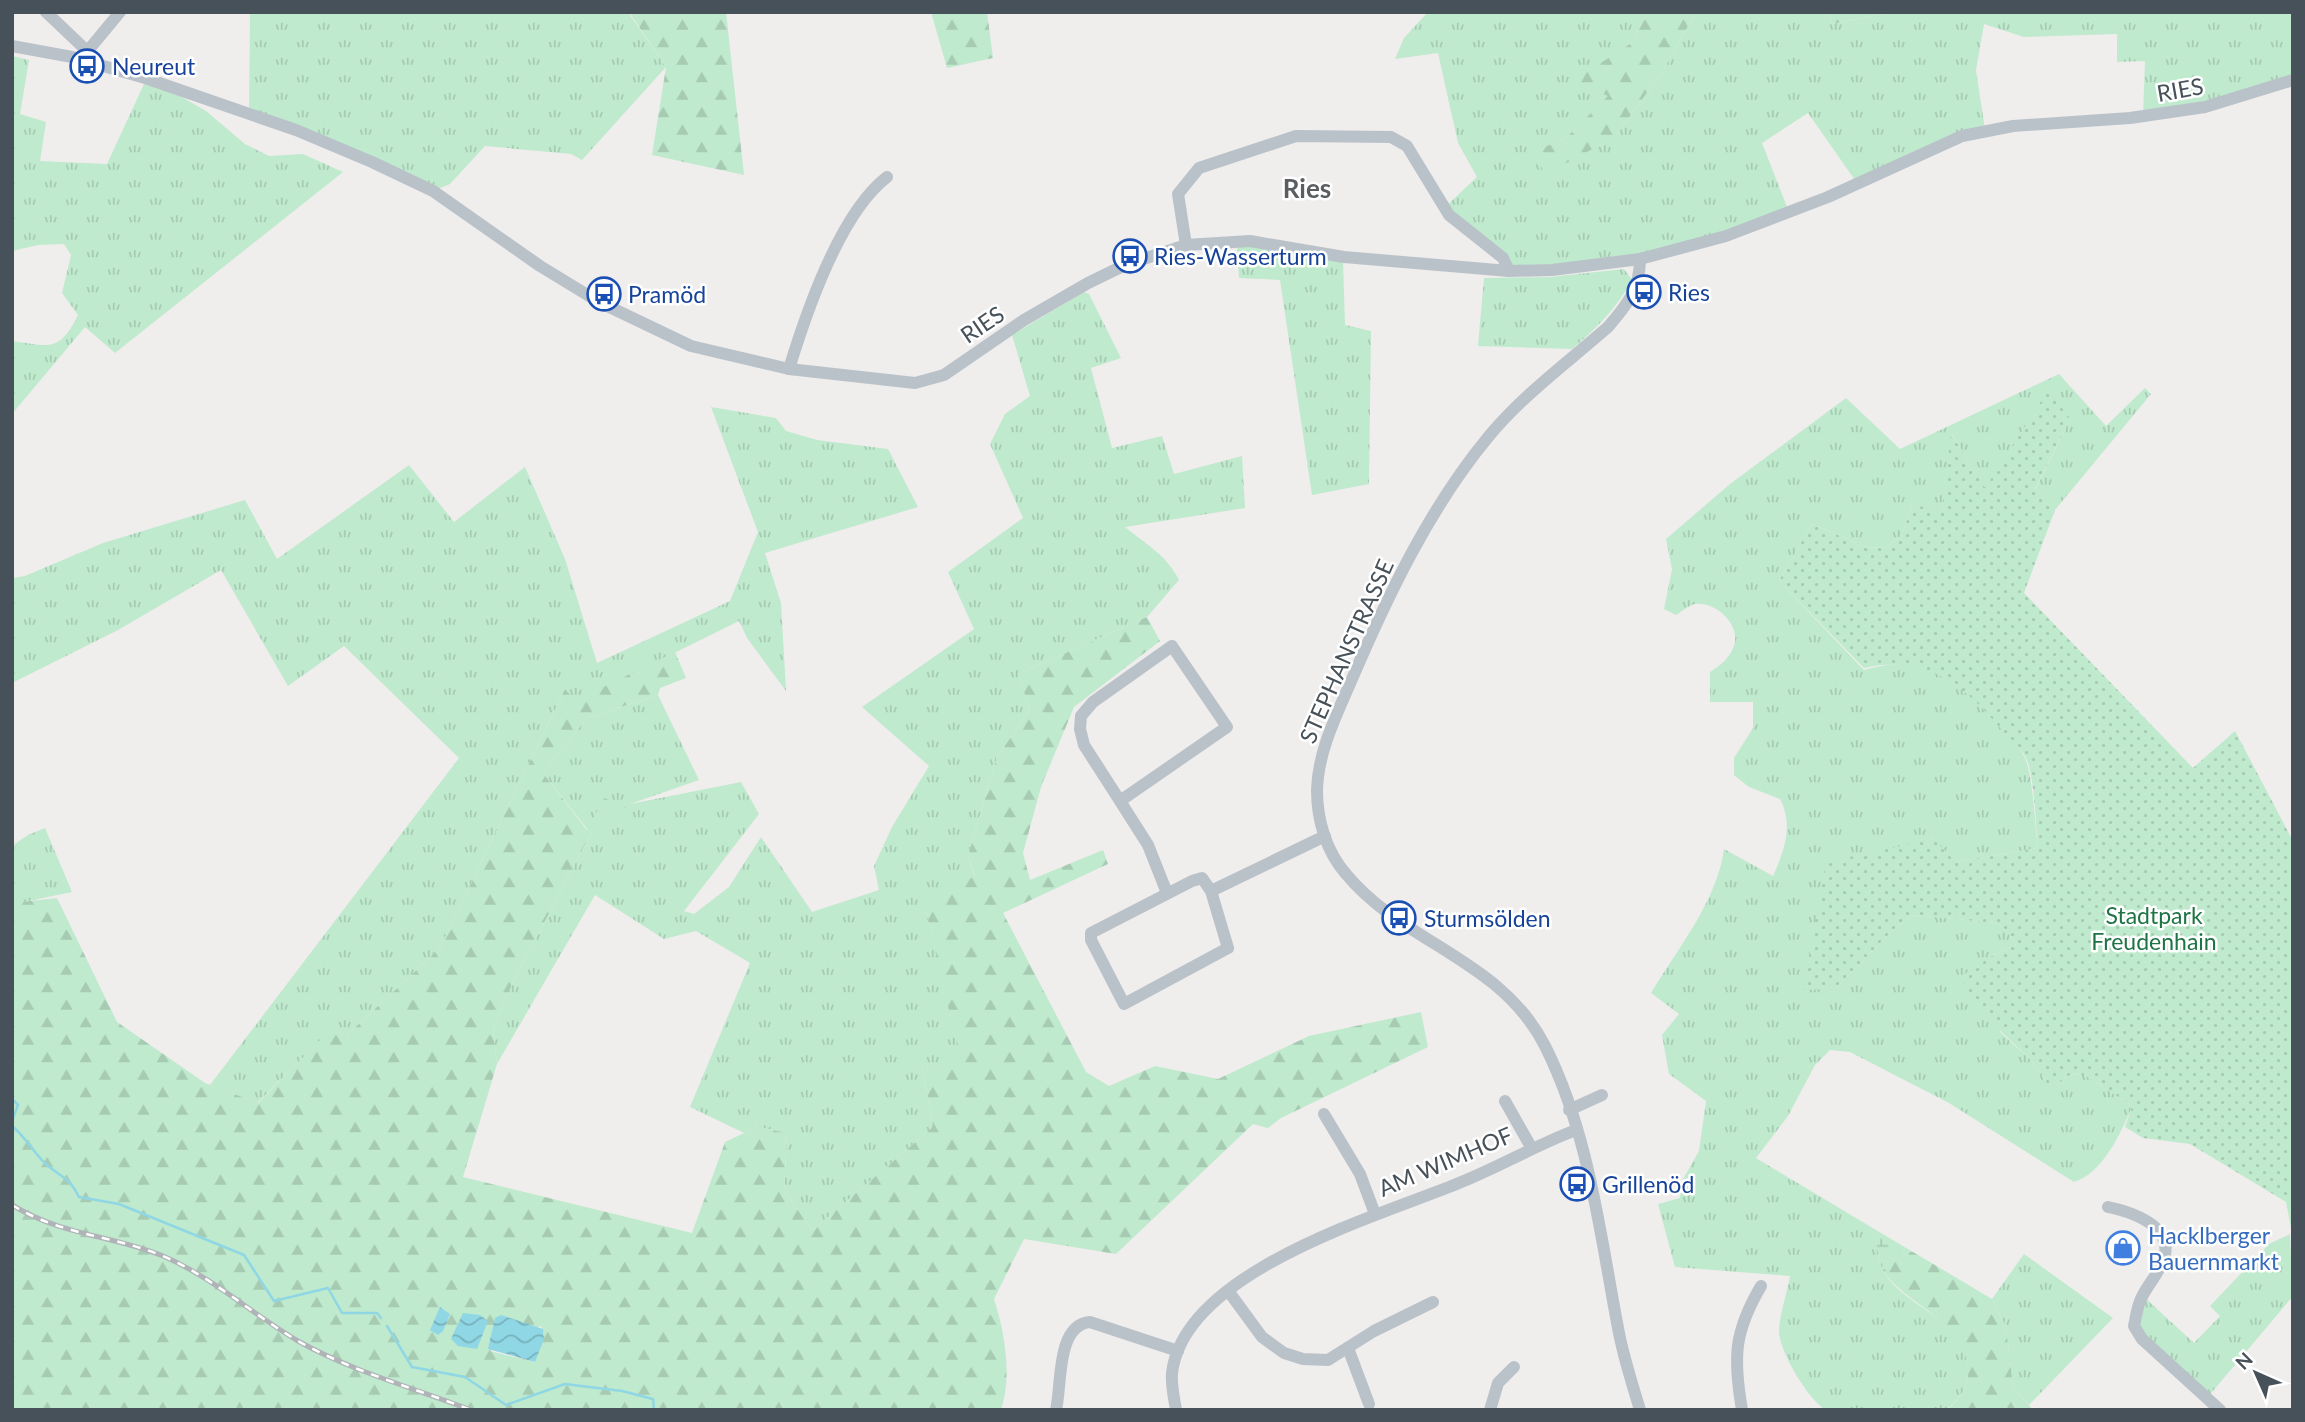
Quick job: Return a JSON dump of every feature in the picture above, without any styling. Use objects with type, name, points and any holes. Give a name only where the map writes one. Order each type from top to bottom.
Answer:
[{"type":"street","points":[[46,12],[84,55]]},
{"type":"street","points":[[84,55],[120,12]]},
{"type":"street","points":[[12,46],[84,55]]},
{"type":"street","name":"RIES","points":[[84,55],[296,130],[372,162],[448,201],[540,265],[620,313],[691,346],[789,369],[895,383],[932,379],[1060,297],[1125,265],[1186,245],[1250,241],[1344,257],[1509,271],[1552,270],[1640,259],[1726,236],[1828,197],[1962,136],[2013,125],[2130,118],[2183,111],[2228,101],[2293,80]]},
{"type":"street","points":[[1186,245],[1178,194],[1199,168],[1296,136],[1391,137],[1406,146],[1449,215],[1503,258],[1509,271]]},
{"type":"street","points":[[789,369],[803,321],[853,215],[872,189],[887,177]]},
{"type":"street","name":"STEPHANSTRASSE","points":[[1640,259],[1639,279],[1625,308],[1608,327],[1491,433],[1462,472],[1401,575],[1348,687],[1321,761],[1317,791],[1325,836],[1345,873],[1359,888],[1421,933],[1479,970],[1521,1008],[1545,1045],[1576,1130],[1595,1199],[1618,1330],[1640,1410]]},
{"type":"street","points":[[1120,801],[1227,727],[1172,646],[1093,702],[1082,716],[1080,729],[1084,745],[1148,845],[1167,893]]},
{"type":"street","points":[[1211,891],[1325,836]]},
{"type":"street","points":[[1202,878],[1211,891],[1227,948],[1124,1004],[1090,936],[1093,930],[1202,878]]},
{"type":"street","points":[[1569,1110],[1602,1095]]},
{"type":"street","name":"AM WIMHOF","points":[[1505,1101],[1531,1147]]},
{"type":"street","name":"AM WIMHOF","points":[[1324,1114],[1360,1174],[1375,1214]]},
{"type":"street","name":"AM WIMHOF","points":[[1177,1410],[1172,1373],[1178,1351],[1188,1330],[1205,1308],[1277,1259],[1327,1233],[1459,1183],[1531,1147],[1576,1130]]},
{"type":"street","points":[[2108,1206],[2141,1216],[2156,1227],[2166,1242],[2162,1265],[2141,1298],[2134,1326],[2142,1339],[2220,1410]]},
{"type":"street","points":[[1742,1410],[1737,1348],[1743,1316],[1761,1286]]},
{"type":"street","points":[[1229,1292],[1262,1337],[1284,1353],[1303,1359],[1328,1360],[1433,1302]]},
{"type":"street","points":[[1056,1410],[1069,1337],[1083,1323],[1090,1322],[1178,1351]]},
{"type":"street","points":[[1348,1348],[1369,1404]]},
{"type":"street","points":[[1490,1410],[1498,1383],[1514,1367]]},
{"type":"green space","points":[[628,12],[666,67],[582,160],[571,154],[485,146],[450,184],[433,191],[249,112],[250,13]]},
{"type":"green space","points":[[629,12],[726,12],[744,175],[652,155],[666,67]]},
{"type":"green space","points":[[931,12],[987,12],[993,58],[947,68]]},
{"type":"green space","points":[[1428,12],[1646,12],[1633,42],[1574,81],[1609,96],[1565,139],[1532,152],[1615,137],[1662,72],[1696,12],[1830,12],[1832,24],[1893,12],[2293,12],[2293,80],[2143,116],[2145,61],[2117,62],[2117,34],[2024,37],[1984,24],[1976,70],[1985,130],[1857,183],[1808,113],[1762,143],[1789,212],[1667,252],[1509,271],[1443,209],[1477,177],[1458,143],[1438,53],[1395,59],[1404,38]]},
{"type":"green space","points":[[1646,12],[1696,12],[1662,72],[1615,137],[1546,174],[1531,152],[1565,139],[1608,96],[1573,81],[1633,42]]},
{"type":"green space","points":[[1830,12],[1893,12],[1832,24]]},
{"type":"green space","points":[[12,56],[29,60],[20,114],[46,122],[40,161],[107,164],[144,84],[180,96],[206,111],[245,144],[269,156],[303,154],[343,172],[115,353],[85,327],[12,414],[12,341],[52,344],[65,336],[78,315],[62,293],[71,255],[64,244],[38,245],[12,251]]},
{"type":"green space","points":[[1242,245],[1343,261],[1345,325],[1371,331],[1369,484],[1312,495],[1280,280],[1239,278],[1237,247]]},
{"type":"green space","points":[[1624,269],[1632,280],[1626,290],[1605,318],[1572,349],[1478,346],[1484,278],[1550,277]]},
{"type":"green space","points":[[1084,292],[1089,294],[1121,358],[1091,368],[1112,448],[1162,436],[1174,474],[1242,456],[1245,508],[1125,527],[1161,556],[1179,580],[1147,617],[1018,674],[1030,710],[997,757],[968,856],[975,876],[926,911],[963,1067],[922,1065],[933,1127],[813,1230],[784,1192],[787,1133],[757,1127],[744,1133],[690,1107],[750,963],[696,931],[664,939],[595,895],[497,1064],[493,1029],[513,982],[590,835],[626,806],[604,798],[588,830],[543,773],[587,718],[658,695],[699,780],[630,804],[741,782],[759,814],[684,911],[694,914],[729,887],[761,837],[812,912],[879,890],[874,866],[892,827],[929,766],[862,707],[974,629],[948,572],[1023,518],[990,444],[1005,414],[1030,396],[1012,335]]},
{"type":"green space","points":[[2059,374],[2106,426],[2145,388],[2151,394],[2055,510],[2035,490],[2070,419],[1985,489],[1952,434],[1942,511],[1912,505],[1902,535],[1886,548],[1866,547],[1812,524],[1779,581],[1864,670],[1893,664],[1915,665],[1936,673],[1966,692],[1995,718],[2018,745],[2028,766],[2032,788],[2038,848],[1956,862],[1933,839],[1904,848],[1835,989],[1892,931],[1914,915],[1996,923],[2007,931],[2016,945],[1990,957],[2000,1032],[2032,1061],[2047,1083],[2059,1083],[2071,1074],[2085,1075],[2132,1106],[2110,1151],[2084,1178],[2074,1182],[1949,1103],[1850,1052],[1830,1050],[1815,1065],[1788,1116],[1756,1158],[1871,1227],[1883,1271],[1898,1289],[1951,1330],[1967,1357],[1968,1375],[1961,1395],[1945,1410],[1826,1410],[1803,1386],[1780,1339],[1780,1323],[1790,1276],[1675,1267],[1658,1204],[1680,1198],[1682,1181],[1699,1151],[1706,1101],[1669,1074],[1662,1035],[1679,1014],[1651,993],[1705,906],[1720,868],[1724,849],[1773,876],[1784,848],[1787,829],[1780,799],[1749,787],[1734,775],[1734,758],[1753,728],[1753,702],[1710,702],[1710,672],[1726,659],[1733,648],[1735,640],[1731,624],[1719,611],[1703,604],[1695,604],[1676,615],[1664,609],[1672,569],[1666,539],[1730,484],[1846,398],[1900,449]]},
{"type":"green space","name":"Stadtpark Freudenhain","points":[[2049,389],[2070,419],[2035,489],[2055,510],[2024,593],[2193,768],[2235,731],[2293,841],[2293,1238],[2286,1202],[2190,1144],[2143,1138],[2125,1127],[2132,1106],[2085,1075],[2071,1074],[2059,1083],[2047,1083],[2032,1061],[1968,1000],[1963,975],[1990,957],[2016,945],[2007,931],[1996,923],[1914,915],[1892,931],[1835,989],[1803,990],[1826,862],[1934,839],[1956,862],[2038,848],[2029,765],[2018,746],[1987,713],[1957,686],[1925,669],[1906,665],[1864,668],[1779,581],[1812,524],[1866,547],[1886,548],[1902,535],[1912,505],[1942,510],[1951,433],[1985,488]]},
{"type":"green space","points":[[711,407],[776,418],[786,431],[817,440],[888,449],[918,507],[765,553],[781,603],[786,691],[747,638],[739,621],[575,702],[565,689],[440,948],[346,1036],[326,1035],[257,1103],[210,1085],[459,758],[344,646],[288,686],[221,570],[118,630],[12,683],[12,578],[25,576],[103,543],[245,500],[277,559],[409,465],[454,522],[525,467],[565,559],[597,663],[730,601],[758,532]]},
{"type":"green space","points":[[1147,617],[1160,641],[1074,707],[1041,787],[1023,853],[1030,880],[1103,850],[1108,864],[1003,913],[1086,1072],[1109,1086],[1155,1066],[1218,1079],[1309,1036],[1421,1012],[1428,1047],[1281,1118],[1268,1128],[1253,1124],[1116,1254],[1024,1239],[994,1299],[1007,1369],[1001,1410],[12,1410],[12,903],[57,898],[117,1022],[205,1083],[258,1103],[326,1034],[346,1036],[440,948],[565,689],[575,701],[675,652],[686,678],[660,688],[658,695],[587,718],[543,773],[587,830],[604,798],[627,806],[590,835],[513,982],[493,1029],[497,1064],[463,1177],[692,1233],[725,1142],[757,1127],[787,1133],[784,1192],[813,1230],[933,1127],[922,1065],[962,1066],[926,911],[975,875],[968,856],[997,757],[1030,710],[1018,674]],"holes":[[[541,1326],[544,1334],[535,1362],[490,1351]]]},
{"type":"green space","points":[[45,828],[72,892],[14,904],[12,846]]},
{"type":"green space","points":[[1871,1227],[1913,1252],[1890,1251],[1885,1274],[1876,1238]]},
{"type":"green space","points":[[2290,1234],[2293,1296],[2207,1398],[2133,1327],[2143,1296],[2194,1343],[2220,1316],[2210,1306],[2269,1244]]},
{"type":"green space","points":[[1890,1250],[1913,1252],[1992,1299],[2006,1327],[2013,1387],[2033,1410],[1946,1410],[1958,1399],[1966,1385],[1966,1358],[1960,1343],[1950,1330],[1885,1274]]},
{"type":"green space","points":[[2024,1254],[2113,1318],[2029,1405],[2013,1387],[2006,1327],[1992,1299]]},
{"type":"water","points":[[440,1307],[450,1314],[443,1331],[438,1335],[430,1330]]},
{"type":"water","points":[[463,1313],[480,1315],[488,1321],[477,1349],[458,1346],[451,1339]]},
{"type":"water","points":[[501,1315],[543,1329],[544,1339],[535,1362],[488,1349],[495,1318]]},
{"type":"waterway","points":[[12,1099],[18,1105],[12,1121]]},
{"type":"waterway","points":[[12,1126],[42,1161],[68,1182],[79,1197],[119,1204],[244,1255],[274,1301],[328,1288],[342,1313],[377,1313],[381,1318]]},
{"type":"waterway","points":[[387,1326],[412,1367],[465,1377],[506,1405],[565,1384],[622,1391],[653,1399],[654,1410]]},
{"type":"railway","points":[[12,1205],[50,1223],[163,1256],[198,1274],[318,1352],[471,1410]]},
{"type":"place","name":"Neureut","points":[[87,66]]},
{"type":"place","name":"Ries-Wasserturm","points":[[1130,256]]},
{"type":"place","name":"Ries","points":[[1644,292]]},
{"type":"place","name":"Pramöd","points":[[604,294]]},
{"type":"place","name":"Sturmsölden","points":[[1399,918]]},
{"type":"place","name":"Grillenöd","points":[[1577,1184]]},
{"type":"place","name":"Hacklberger Bauernmarkt","points":[[2123,1248]]},
{"type":"district","name":"Ries","points":[[1307,188]]}]
